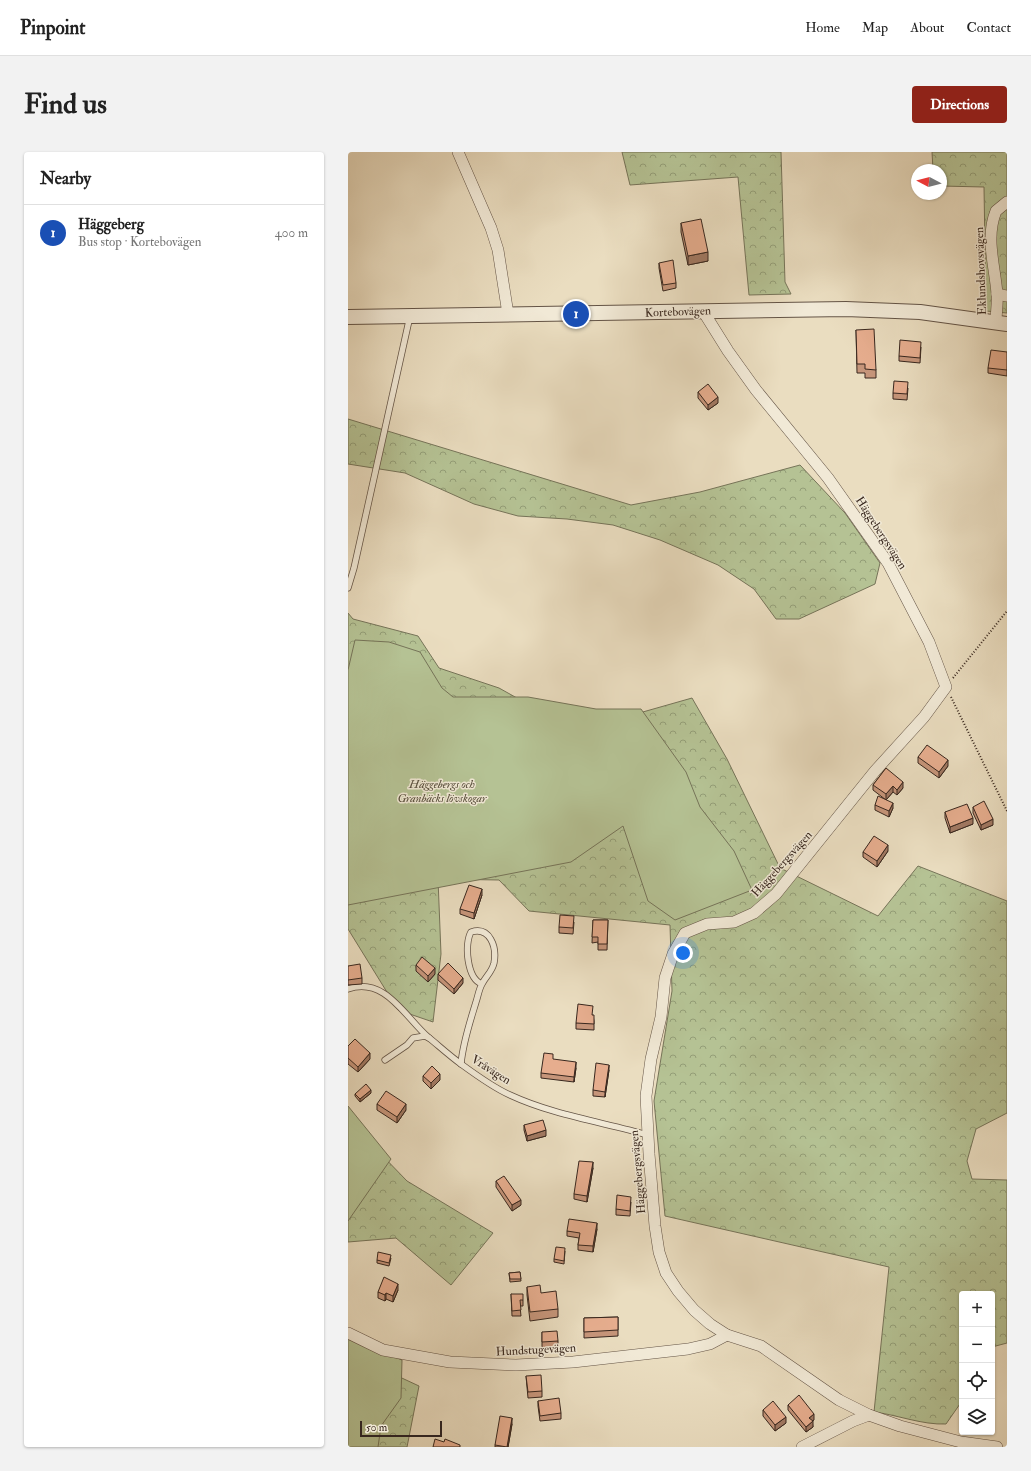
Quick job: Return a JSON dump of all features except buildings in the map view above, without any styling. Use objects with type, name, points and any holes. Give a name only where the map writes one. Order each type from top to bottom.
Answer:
[{"type":"street","points":[[458,152],[491,228],[498,250],[508,314]]},
{"type":"street","name":"Eklundshovsvägen","points":[[1002,323],[1002,295],[991,257],[991,231],[996,211],[1007,202]]},
{"type":"street","name":"Kortebovägen","points":[[348,317],[846,309],[920,312],[1002,323]]},
{"type":"street","name":"Häggebergsvägen","points":[[703,311],[728,351],[751,383],[828,478],[888,563],[929,642],[946,687],[924,717],[876,771],[776,894],[754,913],[734,922],[707,924],[685,933],[673,954],[665,978],[661,1018],[651,1059],[646,1096],[655,1226],[659,1252],[666,1272],[678,1291],[694,1310],[727,1335],[760,1346],[839,1400],[869,1415],[900,1426],[960,1442],[997,1447]]},
{"type":"street","name":"Hundstugevägen","points":[[348,1333],[383,1350],[450,1362],[516,1365],[573,1362],[688,1349],[710,1344],[727,1335]]},
{"type":"street","points":[[802,1447],[853,1421],[869,1415]]},
{"type":"lane","points":[[348,588],[410,316]]},
{"type":"lane","points":[[461,1064],[462,1048],[482,984],[490,975],[494,963],[494,950],[486,932],[479,929],[471,932],[467,939],[468,961],[473,976],[477,982],[482,984]]},
{"type":"lane","name":"Vråvägen","points":[[348,988],[359,986],[371,987],[388,996],[398,1003],[429,1038],[461,1064],[508,1094],[542,1107],[648,1135]]},
{"type":"lane","points":[[385,1060],[407,1045],[412,1038],[425,1036],[429,1038]]},
{"type":"path","points":[[1007,611],[946,687],[1007,811]]},
{"type":"green space","points":[[622,152],[781,152],[785,282],[791,294],[749,295],[738,177],[630,185]]},
{"type":"green space","points":[[932,152],[1007,152],[1007,313],[986,311],[984,187],[947,186],[947,164],[933,164]]},
{"type":"green space","points":[[348,419],[631,505],[700,492],[800,465],[845,513],[880,563],[875,584],[799,619],[776,619],[754,589],[718,565],[660,540],[613,525],[567,519],[518,516],[474,504],[405,473],[348,464]]},
{"type":"green space","points":[[348,613],[353,619],[418,636],[439,668],[499,688],[576,731],[692,698],[727,759],[780,868],[878,916],[918,866],[1007,901],[1007,1113],[976,1129],[967,1161],[972,1179],[1007,1180],[1007,1343],[995,1346],[995,1291],[959,1291],[959,1405],[946,1424],[928,1423],[874,1412],[889,1267],[665,1216],[654,1101],[672,991],[670,925],[529,911],[499,880],[438,879],[441,954],[433,1022],[398,1010],[348,929]]},
{"type":"green space","name":"Häggebergs och Granbäcks lövskogar","points":[[355,640],[389,642],[420,652],[442,688],[453,697],[528,697],[596,709],[641,709],[686,772],[700,807],[734,851],[752,890],[675,920],[648,901],[623,826],[571,862],[348,905],[348,670]]},
{"type":"green space","points":[[348,1106],[391,1159],[348,1221]]},
{"type":"green space","points":[[348,1120],[407,1181],[493,1233],[451,1285],[396,1238],[348,1242]]},
{"type":"green space","points":[[348,1339],[402,1360],[401,1398],[381,1426],[378,1447],[348,1447]]},
{"type":"green space","points":[[348,1353],[419,1386],[407,1447],[348,1447]]},
{"type":"place","name":"Häggeberg","points":[[576,314]]}]
